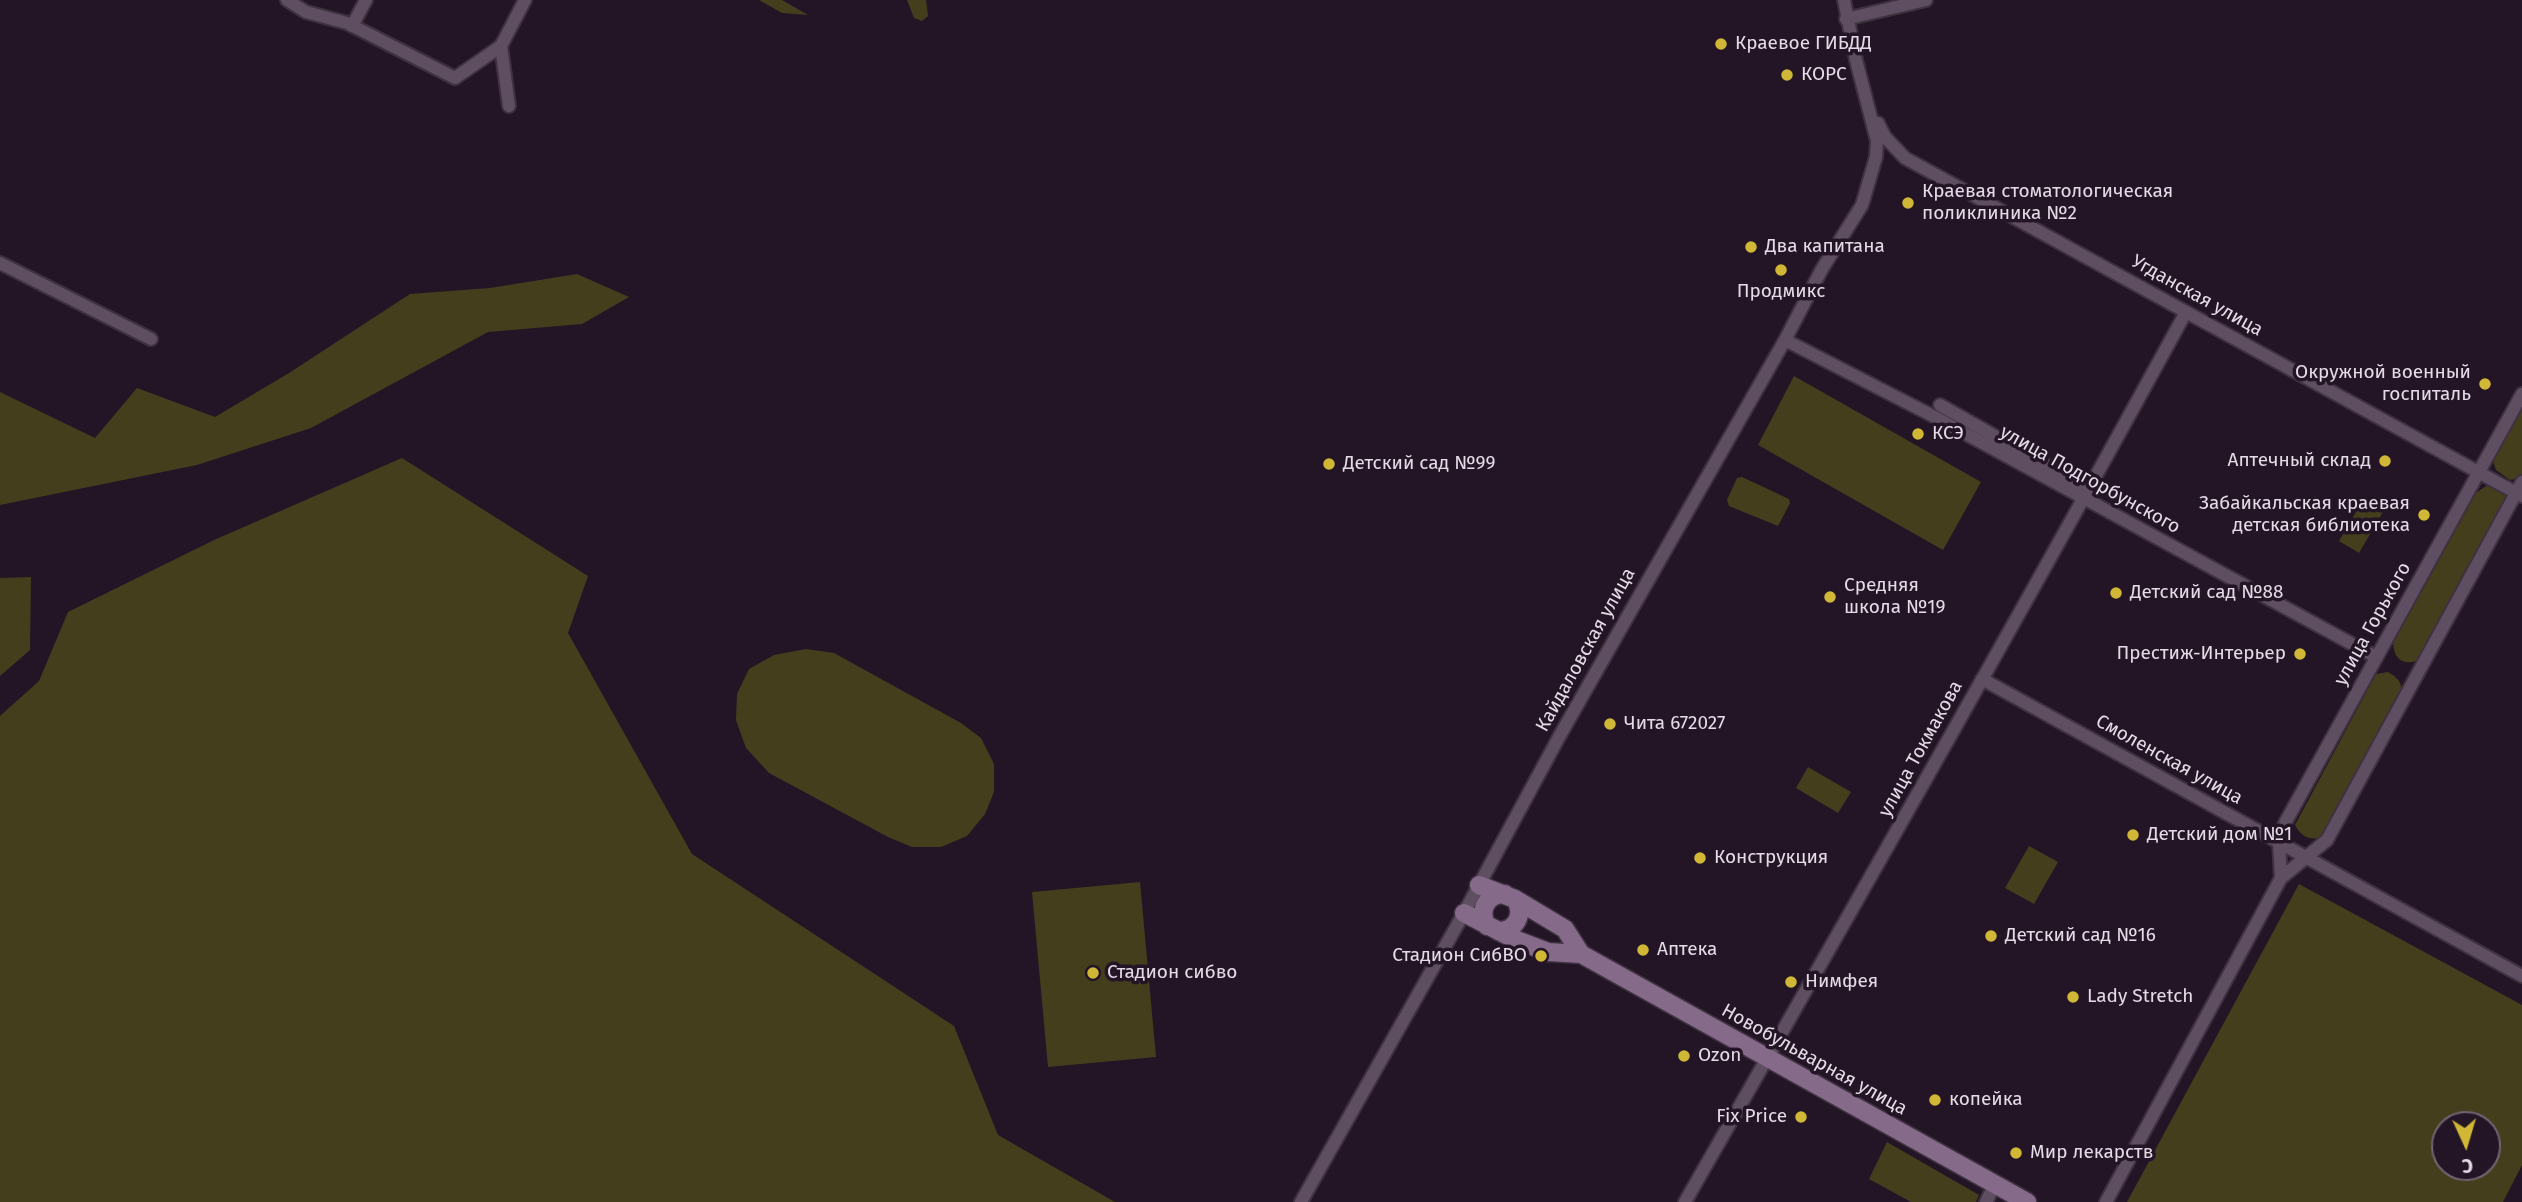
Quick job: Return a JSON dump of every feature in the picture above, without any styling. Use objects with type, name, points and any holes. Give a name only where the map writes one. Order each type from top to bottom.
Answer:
[{"type":"street","points":[[287,0],[306,12],[352,26],[455,78],[501,46],[525,0]]},
{"type":"street","points":[[352,26],[366,0]]},
{"type":"street","points":[[1844,0],[1846,19],[1871,111]]},
{"type":"street","points":[[1846,19],[1926,0]]},
{"type":"street","points":[[501,46],[509,106]]},
{"type":"street","name":"Угданская улица","points":[[1871,111],[1885,137],[1905,158],[2479,472],[2520,490]]},
{"type":"street","name":"Кайдаловская улица","points":[[1301,1202],[1464,914],[1559,737],[1785,340],[1815,280],[1862,205],[1876,157],[1877,141],[1871,111]]},
{"type":"street","points":[[0,263],[151,340]]},
{"type":"street","name":"улица Токмакова","points":[[1685,1202],[2084,499],[2186,312]]},
{"type":"street","name":"улица Подгорбунского","points":[[1785,340],[1933,416],[2376,657]]},
{"type":"street","name":"улица Горького","points":[[2281,878],[2279,842],[2285,823],[2522,394]]},
{"type":"street","points":[[1940,405],[2076,482],[2084,499]]},
{"type":"street","points":[[2106,1202],[2281,878],[2328,840],[2520,490]]},
{"type":"street","name":"Смоленская улица","points":[[1982,680],[2522,976]]},
{"type":"street","points":[[1479,885],[1510,896],[1565,929],[1581,954]]},
{"type":"street","points":[[1493,928],[1483,914],[1484,907],[1493,896],[1510,896]]},
{"type":"street","points":[[1493,928],[1510,929],[1519,918],[1520,911],[1510,896]]},
{"type":"street","points":[[1464,914],[1548,952],[1581,954]]},
{"type":"street","name":"Новобульварная улица","points":[[1581,954],[2027,1202]]},
{"type":"street","points":[[1986,1202],[1995,1184]]},
{"type":"shaded area","points":[[759,0],[782,0],[808,15],[782,13]]},
{"type":"shaded area","points":[[907,0],[926,0],[928,16],[922,21],[914,18]]},
{"type":"shaded area","points":[[577,274],[629,297],[582,324],[488,332],[311,428],[197,465],[0,505],[0,392],[95,438],[137,388],[215,417],[289,373],[410,294],[490,288]]},
{"type":"shaded area","points":[[1794,376],[1981,482],[1943,550],[1758,445]]},
{"type":"shaded area","points":[[2522,409],[2522,474],[2520,478],[2510,480],[2496,470],[2493,461]]},
{"type":"shaded area","points":[[402,458],[588,576],[568,633],[692,854],[954,1026],[998,1135],[1115,1202],[0,1202],[0,716],[39,681],[68,612],[214,540]]},
{"type":"shaded area","points":[[1742,477],[1789,499],[1790,503],[1778,526],[1729,506],[1727,500],[1737,478]]},
{"type":"shaded area","points":[[2486,486],[2497,487],[2506,496],[2505,505],[2419,660],[2404,662],[2395,654],[2393,643],[2476,493]]},
{"type":"shaded area","points":[[2363,500],[2383,512],[2359,553],[2339,541]]},
{"type":"shaded area","points":[[31,577],[30,650],[0,676],[0,578]]},
{"type":"shaded area","points":[[806,649],[834,653],[961,723],[981,738],[994,764],[994,792],[985,814],[967,836],[941,847],[912,847],[888,837],[769,773],[746,748],[736,720],[737,694],[749,669],[774,655]]},
{"type":"shaded area","points":[[2388,672],[2398,680],[2402,693],[2321,838],[2305,836],[2295,825],[2376,674]]},
{"type":"shaded area","points":[[1808,767],[1851,792],[1838,813],[1796,788]]},
{"type":"shaded area","points":[[2029,846],[2058,862],[2034,904],[2005,888]]},
{"type":"shaded area","points":[[1140,882],[1156,1057],[1048,1067],[1032,892]]},
{"type":"shaded area","points":[[2299,884],[2522,1005],[2522,1165],[2503,1202],[2127,1202]]},
{"type":"shaded area","points":[[1887,1142],[1979,1195],[1976,1202],[1911,1202],[1869,1179]]},
{"type":"place","name":"Краевое ГИБДД","points":[[1721,44]]},
{"type":"place","name":"КОРС","points":[[1787,75]]},
{"type":"place","name":"Краевая стоматологическая поликлиника №2","points":[[1908,203]]},
{"type":"place","name":"Два капитана","points":[[1751,247]]},
{"type":"place","name":"Продмикс","points":[[1781,270]]},
{"type":"place","name":"Окружной военный госпиталь","points":[[2485,384]]},
{"type":"place","name":"КСЭ","points":[[1918,434]]},
{"type":"place","name":"Аптечный склад","points":[[2385,461]]},
{"type":"place","name":"Детский сад №99","points":[[1329,464]]},
{"type":"place","name":"Забайкальская краевая детская библиотека","points":[[2424,515]]},
{"type":"place","name":"Детский сад №88","points":[[2116,593]]},
{"type":"place","name":"Средняя школа №19","points":[[1830,597]]},
{"type":"place","name":"Престиж-Интерьер","points":[[2300,654]]},
{"type":"place","name":"Чита 672027","points":[[1610,724]]},
{"type":"place","name":"Детский дом №1","points":[[2133,835]]},
{"type":"place","name":"Конструкция","points":[[1700,858]]},
{"type":"place","name":"Детский сад №16","points":[[1991,936]]},
{"type":"place","name":"Аптека","points":[[1643,950]]},
{"type":"place","name":"Стадион СибВО","points":[[1541,956]]},
{"type":"place","name":"Стадион сибво","points":[[1093,973]]},
{"type":"place","name":"Нимфея","points":[[1791,982]]},
{"type":"place","name":"Lady Stretch","points":[[2073,997]]},
{"type":"place","name":"Ozon","points":[[1684,1056]]},
{"type":"place","name":"копейка","points":[[1935,1100]]},
{"type":"place","name":"Fix Price","points":[[1801,1117]]},
{"type":"place","name":"Мир лекарств","points":[[2016,1153]]}]
